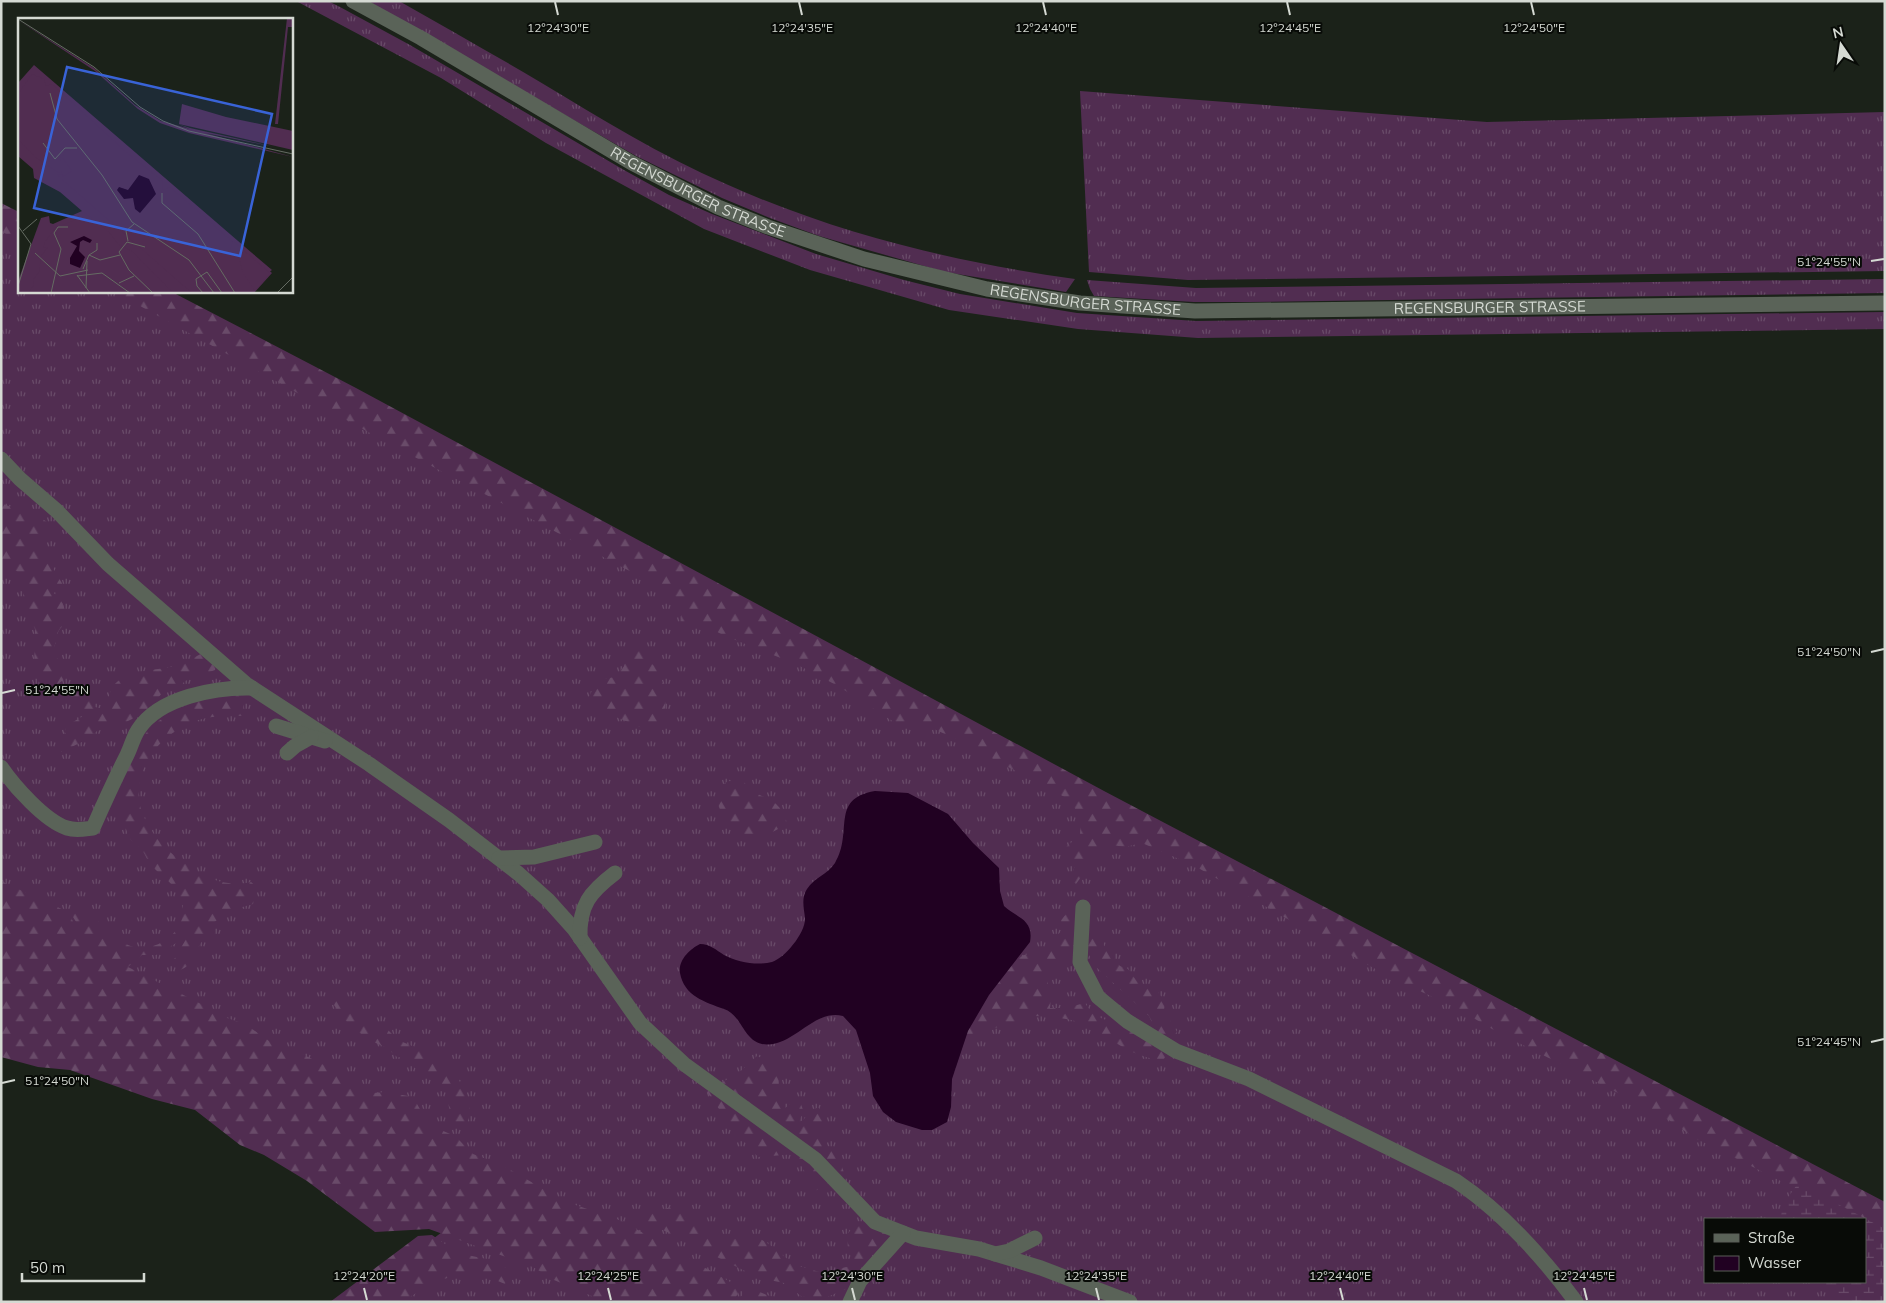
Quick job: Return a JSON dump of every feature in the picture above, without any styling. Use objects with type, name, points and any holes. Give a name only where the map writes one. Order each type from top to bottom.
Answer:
[{"type":"street","name":"REGENSBURGER STRASSE","points":[[353,1],[421,38],[632,163],[718,207],[768,227],[864,259],[987,289],[1080,303],[1195,312],[1885,303]]},
{"type":"street","points":[[1,459],[20,479],[57,511],[108,564],[183,632],[252,688],[450,820],[499,858],[548,900],[580,938],[640,1023],[684,1064],[815,1159],[875,1222],[916,1238],[995,1254],[1041,1268],[1130,1302]]},
{"type":"street","points":[[1,767],[51,820],[65,828],[78,830],[94,828],[138,730],[151,717],[171,704],[201,692],[232,687],[252,688]]},
{"type":"street","points":[[276,726],[340,745]]},
{"type":"street","points":[[286,753],[311,737]]},
{"type":"street","points":[[499,858],[534,857],[595,842]]},
{"type":"street","points":[[580,938],[579,922],[589,895],[615,873]]},
{"type":"street","points":[[1082,907],[1080,962],[1098,997],[1127,1021],[1176,1052],[1249,1079],[1456,1181],[1480,1197],[1515,1230],[1550,1266],[1576,1302]]},
{"type":"street","points":[[850,1302],[860,1281],[903,1233]]},
{"type":"street","points":[[995,1254],[1009,1251],[1035,1238]]},
{"type":"green space","points":[[296,1],[328,1],[340,7],[410,45],[624,170],[669,195],[712,214],[816,254],[960,294],[1077,313],[1196,321],[1885,312],[1885,329],[1198,338],[1078,329],[949,310],[810,270],[704,229],[546,143],[441,78]]},
{"type":"green space","points":[[368,1],[399,1],[654,149],[702,173],[768,202],[810,218],[897,244],[985,264],[1075,279],[1066,292],[945,272],[819,236],[770,218],[722,198],[636,156]]},
{"type":"green space","points":[[1080,91],[1487,122],[1885,112],[1885,271],[1188,280],[1089,272]]},
{"type":"green space","points":[[1,203],[18,212],[18,240],[1,231]]},
{"type":"green space","points":[[1,217],[18,226],[18,292],[142,292],[1885,1216],[1885,1302],[348,1302],[465,1215],[1,964]]},
{"type":"green space","points":[[1885,279],[1885,293],[1247,302],[1194,302],[1094,296],[1087,280],[1196,288]]},
{"type":"green space","points":[[115,292],[172,292],[356,388],[1104,791],[1885,1202],[1885,1245],[1866,1218],[1839,1218],[1779,1180],[1693,1137],[1669,1120],[1499,1033],[1453,1006],[1393,979],[1193,865],[1142,843],[1125,847],[1112,845],[1100,850],[1076,884],[1070,879],[1076,863],[1066,847],[1080,835],[1080,826],[1077,813],[1070,800],[934,729],[894,722],[838,686],[798,665],[723,635],[704,625],[682,625],[680,602],[673,594],[390,444]]},
{"type":"green space","points":[[1,503],[26,513],[32,523],[40,517],[51,525],[48,534],[35,551],[44,553],[63,585],[53,592],[63,603],[67,623],[58,633],[52,654],[57,658],[67,677],[53,688],[43,688],[34,674],[35,629],[28,614],[18,572],[9,567],[1,577]]},
{"type":"green space","points":[[634,645],[643,647],[649,662],[658,668],[666,694],[665,708],[657,723],[642,728],[595,708],[589,697],[597,680],[615,677],[624,666],[623,651]]},
{"type":"green space","points":[[214,648],[218,660],[215,670],[185,681],[180,686],[165,690],[144,713],[124,723],[97,731],[86,740],[61,752],[66,726],[85,715],[68,697],[76,691],[93,693],[95,707],[104,709],[112,688],[123,678],[138,672],[180,664]]},
{"type":"green space","points":[[237,693],[243,703],[244,716],[218,716],[202,719],[173,733],[160,744],[150,756],[143,770],[139,785],[139,801],[144,817],[152,832],[169,851],[197,872],[211,879],[235,884],[251,882],[257,887],[253,904],[232,910],[213,923],[215,935],[208,937],[201,943],[193,960],[179,971],[173,961],[188,936],[156,955],[142,955],[128,967],[221,1016],[245,1024],[272,1043],[294,1050],[330,1068],[343,1081],[361,1094],[385,1092],[408,1096],[417,1104],[429,1125],[455,1136],[473,1154],[502,1165],[564,1201],[622,1221],[741,1288],[733,1302],[606,1302],[554,1280],[533,1267],[429,1229],[375,1232],[307,1181],[264,1155],[240,1145],[195,1110],[152,1099],[70,1070],[38,1067],[1,1057],[1,881],[68,912],[78,931],[85,936],[73,917],[74,911],[89,914],[127,945],[143,948],[153,946],[170,937],[181,921],[182,903],[175,889],[152,866],[142,850],[130,838],[123,821],[121,805],[121,789],[124,774],[137,744],[159,721],[177,709],[197,701]]},
{"type":"green space","points":[[728,781],[744,782],[749,788],[773,802],[783,813],[787,823],[767,834],[747,836],[739,833],[724,818],[717,800],[719,788]]},
{"type":"green space","points":[[1078,911],[1103,936],[1104,946],[1113,948],[1115,960],[1120,966],[1128,969],[1139,984],[1158,992],[1165,1003],[1164,1010],[1177,1032],[1168,1040],[1157,1033],[1149,1016],[1096,967],[1082,943],[1078,941],[1049,974],[1050,1008],[1063,1008],[1068,1011],[1073,1006],[1085,1003],[1098,1016],[1130,1028],[1148,1038],[1163,1051],[1166,1056],[1163,1060],[1131,1051],[1078,1022],[1053,1017],[1022,1017],[1011,1027],[983,1028],[960,1041],[998,970],[1024,955],[1049,950],[1062,929],[1061,920],[1068,912]]},
{"type":"green space","points":[[328,982],[350,1003],[359,1018],[372,1025],[387,1029],[398,1040],[445,1062],[457,1075],[469,1104],[470,1113],[467,1124],[460,1128],[453,1119],[449,1105],[448,1089],[419,1071],[406,1058],[397,1057],[387,1048],[367,1039],[346,1021],[328,997]]},
{"type":"green space","points":[[757,1056],[778,1066],[779,1088],[785,1108],[799,1098],[803,1110],[799,1123],[818,1107],[830,1126],[826,1126],[822,1142],[838,1153],[844,1173],[815,1191],[795,1154],[758,1157],[731,1126],[707,1092],[742,1070]]},
{"type":"green space","points":[[1798,1183],[1864,1218],[1780,1218],[1785,1202]]},
{"type":"green space","points":[[673,1206],[693,1224],[719,1241],[754,1236],[766,1242],[795,1265],[823,1273],[854,1265],[848,1249],[847,1235],[857,1221],[881,1231],[893,1230],[890,1240],[866,1260],[853,1286],[820,1300],[801,1296],[784,1283],[759,1278],[659,1228],[648,1228],[645,1216]]},
{"type":"green space","points":[[1866,1219],[1885,1229],[1885,1302],[1854,1302],[1844,1295],[1812,1283],[1866,1283]]},
{"type":"green space","points":[[432,1235],[458,1253],[486,1259],[509,1269],[510,1277],[505,1284],[486,1276],[454,1276],[437,1281],[401,1302],[330,1302],[418,1236]]},
{"type":"green space","points":[[747,1287],[785,1302],[738,1302]]},
{"type":"water","points":[[875,791],[908,793],[948,814],[973,843],[999,868],[1000,891],[1004,906],[1027,924],[1031,934],[1030,942],[989,995],[968,1031],[952,1079],[951,1107],[947,1122],[932,1130],[922,1130],[896,1122],[883,1112],[873,1096],[870,1073],[856,1030],[843,1016],[832,1015],[822,1018],[784,1041],[762,1044],[756,1042],[746,1033],[735,1016],[730,1012],[703,1001],[691,993],[682,981],[680,973],[683,959],[692,949],[700,944],[710,946],[724,955],[747,963],[760,964],[772,962],[783,955],[794,944],[802,930],[805,918],[803,899],[805,892],[813,882],[835,863],[843,840],[847,809],[852,801],[861,795]]}]
